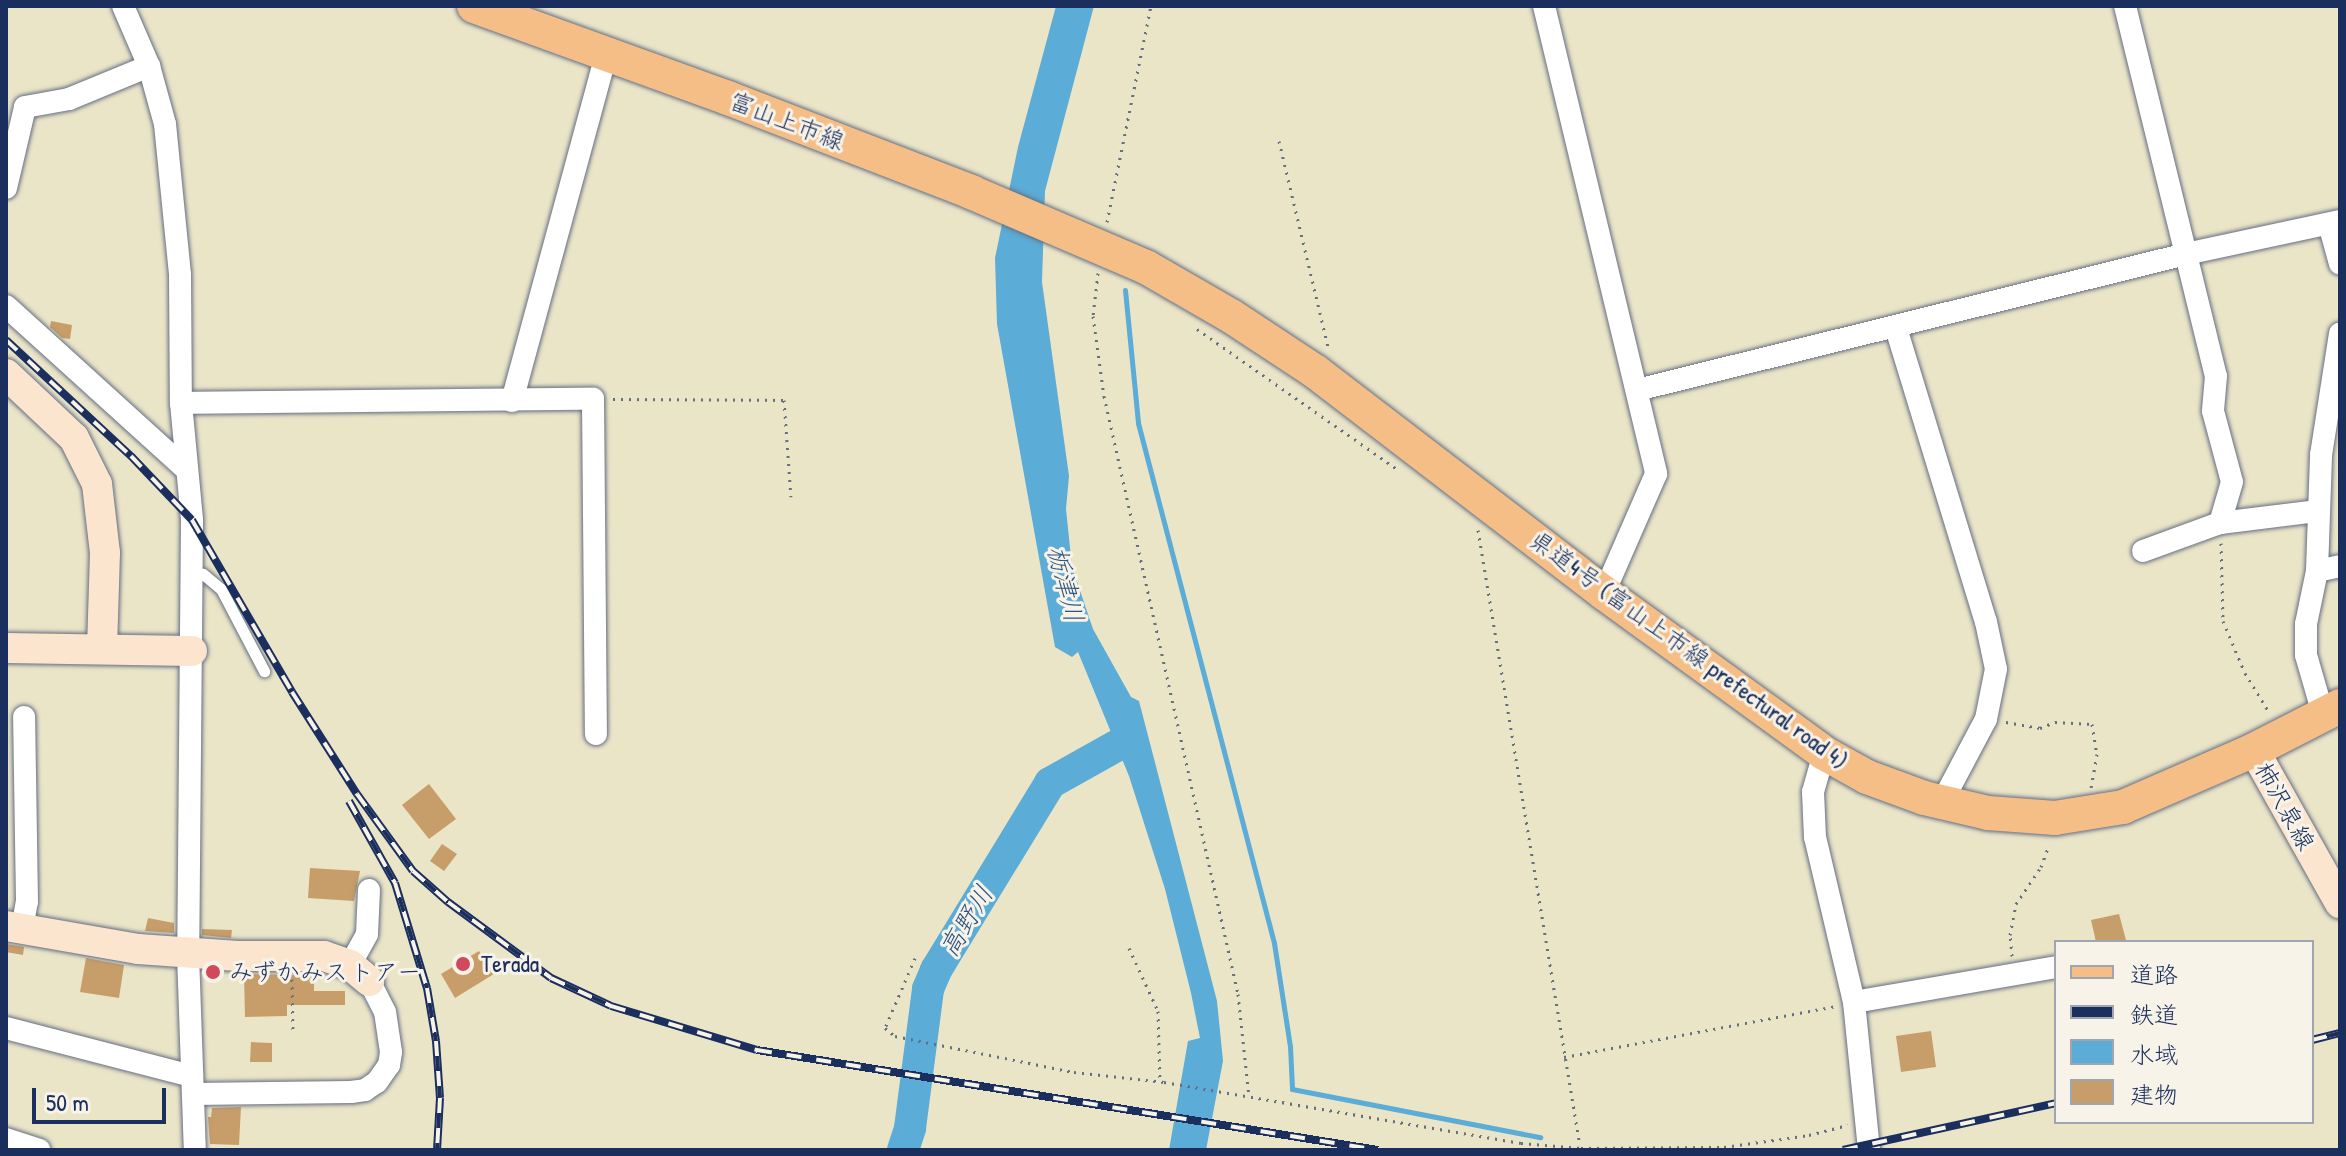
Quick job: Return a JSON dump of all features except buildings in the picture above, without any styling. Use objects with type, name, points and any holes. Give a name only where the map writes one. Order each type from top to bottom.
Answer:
[{"type":"main road","name":"富山上市線","points":[[474,6],[971,192],[1099,245]]},
{"type":"main road","name":"県道4号 (富山上市線 prefectural road 4)","points":[[1099,245],[1231,316],[1338,389],[1604,593],[1824,753],[1867,777],[1942,802],[1988,813],[2045,818],[2086,813],[2123,807],[2332,710]]},
{"type":"street","points":[[123,6],[149,66],[165,124],[180,275],[181,403],[191,571],[188,954],[195,1150]]},
{"type":"street","points":[[1544,6],[1656,474],[1604,593]]},
{"type":"street","points":[[2125,6],[2216,376],[2213,411],[2232,482],[2220,523]]},
{"type":"street","points":[[512,401],[606,54]]},
{"type":"street","points":[[6,188],[25,107],[69,99],[149,66]]},
{"type":"street","points":[[1637,390],[2186,254],[2335,222],[2340,264]]},
{"type":"street","points":[[6,306],[187,470]]},
{"type":"street","points":[[1896,328],[1986,622],[1996,669],[1986,719],[1942,802]]},
{"type":"street","points":[[2332,710],[2306,655],[2306,624],[2317,571],[2321,455],[2340,333]]},
{"type":"street","points":[[6,374],[74,438],[97,484],[105,553],[102,649]]},
{"type":"street","points":[[181,403],[593,399],[596,734]]},
{"type":"street","points":[[2143,551],[2220,523],[2318,511]]},
{"type":"street","points":[[2317,571],[2340,566]]},
{"type":"street","points":[[6,648],[192,651]]},
{"type":"street","points":[[6,1028],[193,1085],[351,1092],[365,1090],[377,1082],[389,1065],[391,1052],[385,1012],[360,973],[324,956],[188,954],[95,943],[14,928],[27,902],[24,717]]},
{"type":"street","name":"柿沢泉線","points":[[2268,742],[2340,903]]},
{"type":"street","points":[[1824,753],[1813,792],[1815,837],[1854,1002],[1869,1150]]},
{"type":"street","points":[[360,973],[367,934],[369,890]]},
{"type":"street","points":[[1854,1002],[2054,967]]},
{"type":"street","points":[[6,1139],[39,1150]]},
{"type":"lane","points":[[191,571],[203,574],[221,589],[264,671]]},
{"type":"path","points":[[1151,6],[1099,245],[1093,316],[1104,396],[1238,994],[1249,1097]]},
{"type":"path","points":[[1279,141],[1338,389]]},
{"type":"path","points":[[1195,327],[1406,475]]},
{"type":"path","points":[[593,399],[784,400],[791,497]]},
{"type":"path","points":[[1471,491],[1581,1148]]},
{"type":"path","points":[[2220,523],[2223,621],[2245,673],[2268,742]]},
{"type":"path","points":[[1986,719],[2040,728],[2055,722],[2092,724],[2097,754],[2086,813]]},
{"type":"path","points":[[2013,973],[2012,921],[2016,904],[2041,867],[2050,841],[2045,818]]},
{"type":"path","points":[[1129,948],[1158,1011],[1162,1082]]},
{"type":"path","points":[[292,955],[293,1034]]},
{"type":"path","points":[[915,958],[885,1028],[895,1036],[1074,1072],[1162,1082],[1521,1143],[1581,1148],[1724,1147],[1809,1135],[1866,1120]]},
{"type":"path","points":[[1564,1057],[1854,1002]]},
{"type":"water","name":"栃津川","points":[[1056,6],[1094,6],[1045,191],[1042,282],[1069,476],[1066,509],[1072,567],[1093,629],[1131,697],[1139,701],[1217,1001],[1223,1061],[1206,1150],[1169,1150],[1188,1041],[1200,1038],[1191,993],[1165,889],[1129,776],[1078,652],[1072,657],[1055,647],[997,324],[995,258],[1018,147]]},
{"type":"waterway","points":[[1125,290],[1138,423],[1274,943],[1290,1046],[1292,1089],[1540,1137]]},
{"type":"waterway","name":"高野川","points":[[903,1150],[910,1128],[928,989],[936,970],[1050,783],[1127,740]]},
{"type":"railway","points":[[6,340],[131,456],[192,520],[292,692],[357,794],[413,871],[448,902],[551,978],[611,1006],[757,1050],[1378,1150]]},
{"type":"railway","points":[[349,801],[395,883],[427,988],[436,1041],[440,1098],[437,1150]]},
{"type":"railway","points":[[2314,1040],[2340,1033]]},
{"type":"railway","points":[[1843,1150],[2054,1103]]},
{"type":"place","name":"Terada","points":[[463,964]]},
{"type":"place","name":"みずかみストアー","points":[[213,972]]}]
